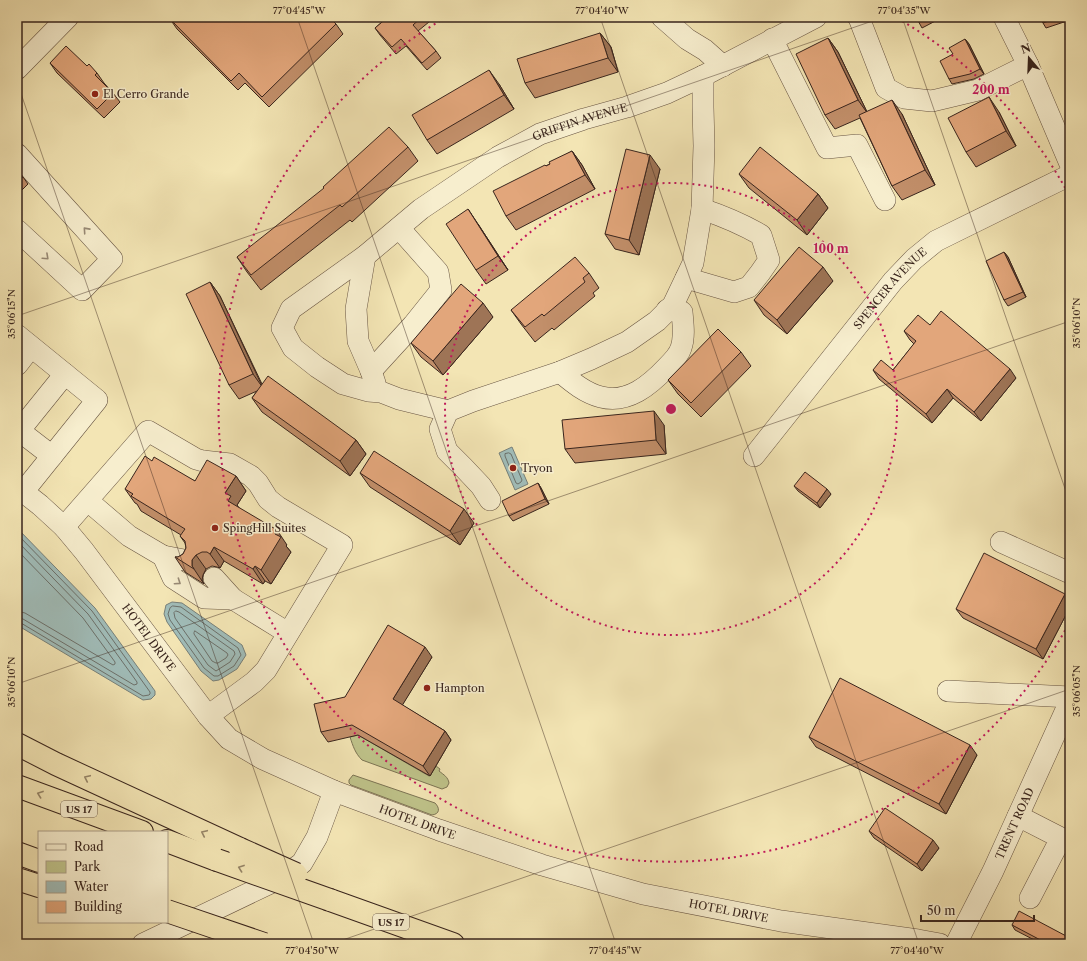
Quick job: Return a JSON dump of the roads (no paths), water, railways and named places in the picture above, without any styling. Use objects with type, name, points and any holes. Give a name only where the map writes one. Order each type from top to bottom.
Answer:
[{"type":"highway","points":[[17,744],[56,764],[240,849],[336,897]]},
{"type":"highway","name":"US 17","points":[[17,786],[139,831]]},
{"type":"highway","name":"US 17","points":[[168,841],[217,860],[336,897],[449,943]]},
{"type":"highway","points":[[17,853],[38,862]]},
{"type":"highway","points":[[17,879],[38,886]]},
{"type":"highway","points":[[168,911],[264,944]]},
{"type":"highway","points":[[159,923],[233,944]]},
{"type":"street","points":[[17,69],[68,17]]},
{"type":"street","points":[[662,17],[687,39],[705,50],[723,66]]},
{"type":"street","name":"GRIFFIN AVENUE","points":[[448,411],[399,399],[381,392],[368,391],[343,384],[317,367],[293,348],[282,328],[291,309],[364,256],[400,228],[421,209],[498,157],[540,134],[667,94],[816,17]]},
{"type":"street","points":[[858,17],[886,88],[904,98],[932,101],[978,90],[1028,65]]},
{"type":"street","points":[[1004,17],[1028,65],[1070,164]]},
{"type":"street","points":[[772,39],[827,148],[857,145],[885,200]]},
{"type":"street","points":[[490,500],[481,486],[447,452],[440,430],[448,411],[591,360],[627,342],[657,321],[672,305],[693,263],[702,209],[704,146],[703,76]]},
{"type":"street","points":[[17,154],[112,259],[82,290],[17,230]]},
{"type":"street","name":"SPENCER AVENUE","points":[[754,456],[893,281],[914,259],[936,240],[1070,175]]},
{"type":"street","points":[[686,278],[734,292],[749,287],[769,260],[761,234],[740,223],[702,209]]},
{"type":"street","points":[[371,371],[413,325],[441,290],[438,272],[400,228]]},
{"type":"street","points":[[364,256],[356,309],[358,340],[371,371],[377,392]]},
{"type":"street","points":[[560,372],[579,387],[602,398],[620,398],[638,392],[658,377],[675,359],[681,349],[683,336],[682,312],[667,310]]},
{"type":"street","points":[[17,365],[24,341],[98,400],[52,456],[20,490]]},
{"type":"street","points":[[52,456],[18,430],[65,374]]},
{"type":"street","points":[[64,527],[148,431],[196,459],[218,464],[230,464],[251,476],[258,483],[268,499],[278,507],[342,546],[266,670],[254,682],[208,716]]},
{"type":"street","name":"HOTEL DRIVE","points":[[20,490],[40,505],[64,527],[84,551],[208,716],[229,739],[263,759],[334,791],[440,830],[542,865],[643,894],[781,920],[940,944]]},
{"type":"street","points":[[88,501],[129,536],[162,556],[184,560]]},
{"type":"street","points":[[1001,542],[1070,573]]},
{"type":"street","points":[[162,556],[173,578],[204,598],[233,600]]},
{"type":"street","points":[[214,578],[233,600],[288,634]]},
{"type":"street","points":[[948,691],[1070,697]]},
{"type":"street","name":"TRENT ROAD","points":[[956,944],[993,870],[1070,701]]},
{"type":"street","points":[[143,944],[281,878],[302,863],[317,837],[334,791]]},
{"type":"street","points":[[1018,816],[1061,838],[1030,898]]},
{"type":"water","name":"Tryon","points":[[512,447],[528,484],[515,490],[499,453]]},
{"type":"water","points":[[17,528],[95,608],[155,691],[155,695],[151,699],[143,700],[17,625]]},
{"type":"water","points":[[172,602],[182,603],[242,645],[246,655],[237,669],[219,680],[213,681],[201,671],[167,622],[164,614],[166,605]]},
{"type":"place","name":"El Cerro Grande","points":[[95,94]]},
{"type":"place","name":"Tryon","points":[[513,468]]},
{"type":"place","name":"SpingHill Suites","points":[[215,528]]},
{"type":"place","name":"Hampton","points":[[427,688]]}]
